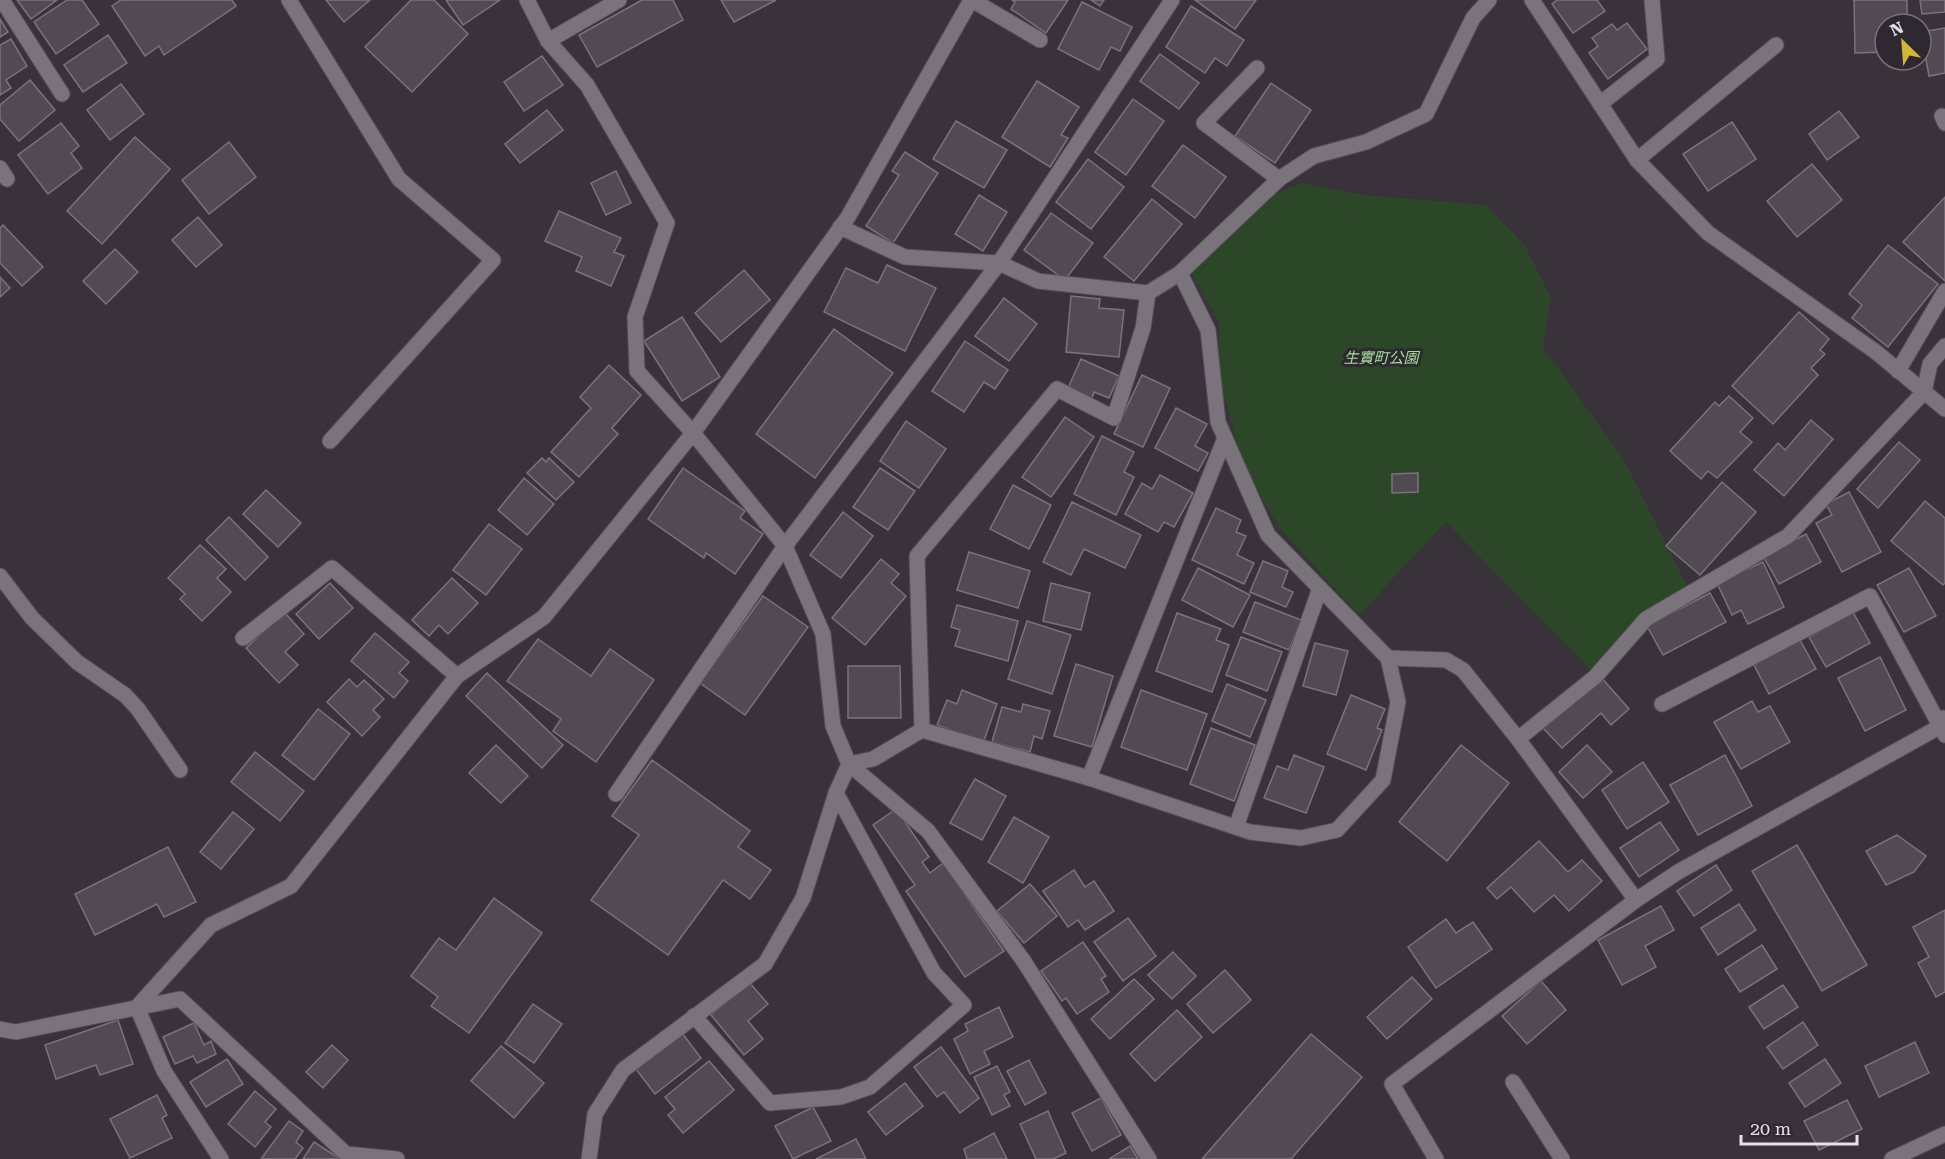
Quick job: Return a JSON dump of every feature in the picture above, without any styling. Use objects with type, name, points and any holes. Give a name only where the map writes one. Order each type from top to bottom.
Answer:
[{"type":"street","points":[[2,0],[62,94]]},
{"type":"street","points":[[289,0],[399,179],[494,260],[330,441]]},
{"type":"street","points":[[527,0],[548,41],[587,85],[667,223],[635,317],[637,371],[693,433],[785,546],[823,634],[833,726],[849,764],[928,831],[1023,960],[1149,1159]]},
{"type":"street","points":[[548,41],[619,0]]},
{"type":"street","points":[[137,1007],[211,925],[291,886],[457,675],[544,617],[693,433],[840,227],[972,0],[1040,40]]},
{"type":"street","points":[[616,794],[785,546],[999,263],[1172,0]]},
{"type":"street","points":[[840,227],[905,257],[999,263],[1038,281],[1148,293],[1180,273],[1279,179],[1314,156],[1366,142],[1426,114],[1473,18],[1489,0]]},
{"type":"street","points":[[1532,0],[1637,160],[1708,233],[1875,352],[1945,409]]},
{"type":"street","points":[[1600,104],[1657,59],[1652,0]]},
{"type":"street","points":[[1637,160],[1776,45]]},
{"type":"street","points":[[1257,68],[1204,123],[1279,179]]},
{"type":"street","points":[[849,764],[873,759],[922,730],[1089,778],[1250,832],[1301,838],[1337,830],[1383,780],[1398,702],[1388,657],[1268,535],[1218,422],[1208,330],[1180,273]]},
{"type":"street","points":[[1898,371],[1945,291]]},
{"type":"street","points":[[922,730],[917,556],[1057,389],[1114,417],[1143,328],[1148,293]]},
{"type":"street","points":[[1518,739],[1595,677],[1647,619],[1788,536],[1924,392],[1930,364],[1945,346]]},
{"type":"street","points":[[1089,778],[1225,438]]},
{"type":"street","points":[[243,638],[332,568],[457,675]]},
{"type":"street","points":[[0,576],[32,618],[77,662],[125,695],[138,709],[180,770]]},
{"type":"street","points":[[1236,827],[1320,588]]},
{"type":"street","points":[[1436,1159],[1392,1083],[1636,900],[1678,872],[1944,724],[1870,596],[1662,704]]},
{"type":"street","points":[[1388,657],[1446,660],[1462,670],[1518,739],[1636,900]]},
{"type":"street","points":[[589,1159],[595,1114],[623,1070],[765,964],[803,898],[836,793],[849,764]]},
{"type":"street","points":[[694,1016],[770,1103],[841,1096],[870,1087],[964,1005],[934,973],[836,793]]},
{"type":"street","points":[[0,1029],[16,1032],[180,999],[346,1154],[397,1159]]},
{"type":"street","points":[[137,1007],[164,1071],[221,1159]]},
{"type":"street","points":[[1513,1082],[1562,1159]]},
{"type":"street","points":[[1892,1159],[1945,1134]]},
{"type":"green space","name":"生實町公園","points":[[1302,183],[1365,195],[1486,205],[1524,244],[1551,298],[1543,347],[1624,460],[1687,586],[1643,613],[1593,672],[1446,522],[1359,615],[1280,529],[1244,468],[1218,375],[1219,322],[1190,272],[1270,195]]},
{"type":"building","points":[[17,0],[57,0],[31,19]]},
{"type":"building","points":[[67,0],[82,0],[99,24],[56,54],[34,22]]},
{"type":"building","points":[[121,0],[232,0],[236,6],[164,55],[159,46],[145,56],[112,6]]},
{"type":"building","points":[[326,0],[370,0],[344,22]]},
{"type":"building","points":[[411,0],[434,0],[468,34],[412,92],[365,47]]},
{"type":"building","points":[[446,0],[500,0],[463,25]]},
{"type":"building","points":[[642,0],[673,0],[683,20],[597,67],[579,35]]},
{"type":"building","points":[[721,0],[776,0],[734,22]]},
{"type":"building","points":[[1012,0],[1068,0],[1046,33],[1011,9],[1015,2]]},
{"type":"building","points":[[1091,0],[1104,0],[1100,6]]},
{"type":"building","points":[[1195,0],[1256,0],[1235,29]]},
{"type":"building","points":[[1557,0],[1597,0],[1605,11],[1573,33],[1552,4]]},
{"type":"building","points":[[1854,0],[1907,0],[1907,12],[1873,12],[1873,52],[1855,53]]},
{"type":"building","points":[[1920,0],[1945,0],[1945,12],[1922,12]]},
{"type":"building","points":[[1082,2],[1132,27],[1120,51],[1111,47],[1099,70],[1058,49]]},
{"type":"building","points":[[1191,6],[1244,40],[1227,66],[1215,58],[1205,73],[1166,47]]},
{"type":"building","points":[[0,19],[8,32],[0,37]]},
{"type":"building","points":[[1627,23],[1647,49],[1608,79],[1589,53],[1598,46],[1592,38],[1612,24],[1617,30]]},
{"type":"building","points":[[1945,28],[1945,73],[1929,76],[1928,72],[1933,72],[1933,30]]},
{"type":"building","points":[[108,35],[127,63],[83,92],[64,65]]},
{"type":"building","points":[[11,39],[27,66],[6,80],[11,88],[0,95],[0,45]]},
{"type":"building","points":[[1160,54],[1199,83],[1179,109],[1140,81]]},
{"type":"building","points":[[542,56],[563,85],[524,111],[504,82]]},
{"type":"building","points":[[30,80],[55,110],[19,141],[0,119],[0,105]]},
{"type":"building","points":[[1037,81],[1079,107],[1061,135],[1068,138],[1050,167],[1002,137]]},
{"type":"building","points":[[1271,83],[1311,110],[1275,163],[1235,136]]},
{"type":"building","points":[[121,84],[144,114],[110,140],[87,110]]},
{"type":"building","points":[[1133,99],[1164,121],[1126,175],[1095,152]]},
{"type":"building","points":[[547,110],[563,130],[520,163],[505,144]]},
{"type":"building","points":[[1839,111],[1859,137],[1827,160],[1809,134]]},
{"type":"building","points":[[956,121],[1007,150],[984,188],[933,159]]},
{"type":"building","points":[[1732,122],[1756,159],[1708,191],[1683,154]]},
{"type":"building","points":[[61,123],[79,146],[71,153],[82,168],[48,194],[18,155]]},
{"type":"building","points":[[135,137],[170,169],[102,244],[67,211]]},
{"type":"building","points":[[229,142],[256,177],[209,214],[182,180]]},
{"type":"building","points":[[1183,145],[1226,177],[1195,218],[1152,186]]},
{"type":"building","points":[[905,152],[938,173],[893,243],[866,226],[899,175],[892,171]]},
{"type":"building","points":[[1088,159],[1124,187],[1091,229],[1056,202]]},
{"type":"building","points":[[1812,164],[1842,200],[1797,237],[1767,201]]},
{"type":"building","points":[[616,171],[631,203],[606,215],[591,183]]},
{"type":"building","points":[[979,195],[1007,212],[983,251],[955,234]]},
{"type":"building","points":[[1945,197],[1945,281],[1903,242]]},
{"type":"building","points":[[1152,199],[1182,224],[1134,281],[1104,257]]},
{"type":"building","points":[[559,211],[621,238],[614,252],[624,256],[611,286],[576,271],[582,257],[545,241]]},
{"type":"building","points":[[1051,213],[1093,243],[1065,280],[1024,250]]},
{"type":"building","points":[[198,217],[222,245],[196,267],[172,240]]},
{"type":"building","points":[[3,225],[43,267],[22,286],[0,263],[0,228]]},
{"type":"building","points":[[1888,245],[1938,284],[1888,347],[1852,318],[1862,305],[1849,294]]},
{"type":"building","points":[[115,249],[138,272],[106,304],[83,281]]},
{"type":"building","points":[[887,265],[936,288],[905,351],[824,312],[846,268],[878,283]]},
{"type":"building","points":[[744,270],[770,300],[721,342],[695,313]]},
{"type":"building","points":[[0,277],[10,288],[0,297]]},
{"type":"building","points":[[1071,296],[1100,299],[1099,308],[1124,310],[1119,357],[1066,352]]},
{"type":"building","points":[[1004,298],[1037,324],[1009,361],[975,336]]},
{"type":"building","points":[[1799,312],[1829,339],[1820,350],[1825,354],[1811,368],[1818,375],[1773,424],[1732,386]]},
{"type":"building","points":[[682,317],[720,377],[682,401],[644,341]]},
{"type":"building","points":[[834,329],[893,373],[815,478],[756,434]]},
{"type":"building","points":[[965,341],[1008,370],[995,389],[984,382],[964,412],[932,391]]},
{"type":"building","points":[[1081,359],[1119,376],[1109,398],[1094,392],[1092,398],[1068,388]]},
{"type":"building","points":[[609,365],[641,395],[612,428],[618,434],[579,477],[551,452],[591,408],[580,397]]},
{"type":"building","points":[[1142,375],[1170,388],[1143,447],[1114,434]]},
{"type":"building","points":[[1729,396],[1753,418],[1740,432],[1752,442],[1717,478],[1708,471],[1701,479],[1670,451],[1715,402],[1719,406]]},
{"type":"building","points":[[1176,408],[1207,424],[1195,446],[1208,453],[1198,471],[1155,448]]},
{"type":"building","points":[[1065,417],[1094,437],[1051,497],[1022,477]]},
{"type":"building","points":[[1811,420],[1833,439],[1784,496],[1754,470],[1778,443],[1785,450]]},
{"type":"building","points":[[906,421],[946,449],[919,488],[880,461]]},
{"type":"building","points":[[1102,436],[1134,452],[1124,472],[1134,477],[1116,515],[1074,494]]},
{"type":"building","points":[[1899,442],[1920,460],[1878,508],[1857,489]]},
{"type":"building","points":[[542,458],[546,462],[549,458],[574,482],[556,500],[527,473]]},
{"type":"building","points":[[683,468],[745,511],[740,518],[763,534],[735,574],[706,553],[704,558],[648,519]]},
{"type":"building","points":[[880,468],[915,491],[888,530],[853,507]]},
{"type":"building","points":[[1418,473],[1418,492],[1392,493],[1392,474]]},
{"type":"building","points":[[1160,475],[1193,493],[1174,527],[1164,522],[1158,532],[1125,514],[1142,483],[1152,489]]},
{"type":"building","points":[[524,478],[554,504],[527,535],[498,510]]},
{"type":"building","points":[[1722,482],[1756,512],[1700,575],[1666,546]]},
{"type":"building","points":[[1013,485],[1051,505],[1029,549],[990,529]]},
{"type":"building","points":[[266,490],[301,523],[278,547],[243,514]]},
{"type":"building","points":[[1849,492],[1881,552],[1842,572],[1816,523],[1832,515],[1826,504]]},
{"type":"building","points":[[1925,501],[1945,518],[1945,583],[1943,585],[1891,541]]},
{"type":"building","points":[[1072,502],[1141,535],[1125,568],[1084,549],[1071,575],[1043,562]]},
{"type":"building","points":[[1216,508],[1241,520],[1236,532],[1246,536],[1237,555],[1254,563],[1244,584],[1192,560]]},
{"type":"building","points":[[843,512],[873,536],[841,578],[810,555]]},
{"type":"building","points":[[229,517],[268,557],[245,580],[206,540]]},
{"type":"building","points":[[489,524],[522,549],[486,595],[453,570]]},
{"type":"building","points":[[1806,534],[1821,562],[1779,584],[1763,556]]},
{"type":"building","points":[[200,545],[226,569],[217,578],[231,592],[202,621],[180,599],[185,594],[168,578]]},
{"type":"building","points":[[969,552],[1030,571],[1018,608],[957,590]]},
{"type":"building","points":[[881,559],[899,574],[891,583],[906,596],[865,645],[832,618]]},
{"type":"building","points":[[1263,561],[1288,571],[1282,587],[1293,592],[1286,607],[1250,592]]},
{"type":"building","points":[[1763,562],[1784,607],[1748,624],[1741,610],[1732,615],[1717,583]]},
{"type":"building","points":[[1198,568],[1250,595],[1233,627],[1182,600]]},
{"type":"building","points":[[1909,568],[1936,616],[1904,632],[1877,585]]},
{"type":"building","points":[[452,578],[478,603],[448,634],[439,625],[429,636],[412,620]]},
{"type":"building","points":[[330,583],[353,608],[319,639],[296,614]]},
{"type":"building","points":[[1051,583],[1090,593],[1081,630],[1043,621]]},
{"type":"building","points":[[1710,593],[1726,622],[1663,655],[1647,626]]},
{"type":"building","points":[[763,596],[808,627],[745,715],[700,683]]},
{"type":"building","points":[[1255,602],[1301,620],[1289,650],[1243,632]]},
{"type":"building","points":[[957,605],[1018,621],[1008,661],[955,646],[960,630],[951,627]]},
{"type":"building","points":[[284,612],[304,634],[285,652],[298,665],[279,683],[246,648]]},
{"type":"building","points":[[1853,612],[1870,643],[1826,667],[1809,637]]},
{"type":"building","points":[[1177,613],[1221,629],[1216,640],[1229,645],[1212,692],[1156,671]]},
{"type":"building","points":[[1027,621],[1071,635],[1052,694],[1008,679]]},
{"type":"building","points":[[375,633],[409,662],[399,673],[408,681],[394,698],[351,661]]},
{"type":"building","points":[[1241,637],[1282,652],[1267,691],[1226,675]]},
{"type":"building","points":[[538,639],[591,676],[610,649],[654,680],[596,762],[553,731],[561,719],[507,681]]},
{"type":"building","points":[[1800,640],[1816,669],[1769,694],[1754,665]]},
{"type":"building","points":[[1315,643],[1348,651],[1336,695],[1303,686]]},
{"type":"building","points":[[1880,657],[1906,710],[1865,731],[1838,678]]},
{"type":"building","points":[[1076,664],[1113,676],[1092,747],[1054,736]]},
{"type":"building","points":[[848,666],[900,666],[901,718],[848,718]]},
{"type":"building","points":[[487,673],[563,745],[542,768],[466,696]]},
{"type":"building","points":[[1600,676],[1629,709],[1611,725],[1601,713],[1562,748],[1543,728]]},
{"type":"building","points":[[349,679],[357,687],[364,680],[384,699],[373,710],[380,717],[362,736],[327,702]]},
{"type":"building","points":[[1227,684],[1266,700],[1250,737],[1212,721]]},
{"type":"building","points":[[962,690],[997,704],[983,743],[937,725],[947,700],[957,704]]},
{"type":"building","points":[[1141,690],[1207,714],[1187,770],[1121,747]]},
{"type":"building","points":[[1351,695],[1385,709],[1377,728],[1382,730],[1366,770],[1327,754]]},
{"type":"building","points":[[1752,701],[1758,712],[1770,706],[1790,742],[1741,769],[1714,722]]},
{"type":"building","points":[[1023,704],[1050,711],[1042,739],[1034,736],[1030,752],[992,742],[1002,707],[1021,712]]},
{"type":"building","points":[[318,709],[350,734],[314,780],[282,755]]},
{"type":"building","points":[[1211,728],[1255,745],[1234,801],[1190,784]]},
{"type":"building","points":[[496,745],[528,776],[501,803],[469,773]]},
{"type":"building","points":[[1461,745],[1509,783],[1447,861],[1399,822]]},
{"type":"building","points":[[1587,745],[1612,772],[1583,798],[1559,772]]},
{"type":"building","points":[[255,752],[304,791],[280,821],[231,782]]},
{"type":"building","points":[[1294,755],[1324,767],[1306,813],[1264,798],[1277,766],[1288,770]]},
{"type":"building","points":[[1725,755],[1752,806],[1698,835],[1670,785]]},
{"type":"building","points":[[652,760],[750,831],[738,847],[771,870],[750,899],[723,880],[668,955],[591,900],[639,835],[612,816]]},
{"type":"building","points":[[1643,762],[1669,802],[1627,829],[1602,790]]},
{"type":"building","points":[[975,779],[1006,796],[982,840],[950,823]]},
{"type":"building","points":[[896,809],[929,857],[922,862],[930,873],[943,863],[1004,951],[965,977],[906,891],[915,885],[873,825]]},
{"type":"building","points":[[233,812],[254,829],[221,869],[200,852]]},
{"type":"building","points":[[1014,817],[1049,837],[1023,883],[988,862]]},
{"type":"building","points":[[1660,822],[1679,850],[1639,877],[1620,848]]},
{"type":"building","points":[[1897,835],[1926,856],[1914,872],[1886,885],[1866,851]]},
{"type":"building","points":[[1539,841],[1568,872],[1582,860],[1602,881],[1569,911],[1554,895],[1534,912],[1511,887],[1497,899],[1487,888]]},
{"type":"building","points":[[1797,845],[1867,965],[1822,991],[1752,871]]},
{"type":"building","points":[[168,847],[196,902],[164,917],[157,904],[95,935],[75,894]]},
{"type":"building","points":[[1716,865],[1732,890],[1694,916],[1677,891]]},
{"type":"building","points":[[1074,870],[1085,887],[1094,881],[1114,911],[1085,930],[1078,920],[1068,927],[1043,891]]},
{"type":"building","points":[[1030,884],[1057,916],[1024,943],[997,911]]},
{"type":"building","points":[[494,898],[542,933],[469,1033],[431,1006],[438,997],[411,976],[439,938],[456,950]]},
{"type":"building","points":[[1739,904],[1756,930],[1718,955],[1701,928]]},
{"type":"building","points":[[1661,906],[1674,930],[1645,946],[1656,967],[1622,985],[1598,940]]},
{"type":"building","points":[[1945,910],[1945,992],[1936,997],[1918,963],[1929,957],[1913,927]]},
{"type":"building","points":[[1128,918],[1156,956],[1123,981],[1094,942]]},
{"type":"building","points":[[1446,919],[1456,933],[1473,922],[1492,949],[1436,988],[1408,947]]},
{"type":"building","points":[[1083,942],[1106,976],[1101,979],[1109,992],[1077,1014],[1066,998],[1062,1001],[1041,971]]},
{"type":"building","points":[[1762,945],[1777,969],[1740,992],[1725,969]]},
{"type":"building","points":[[1173,952],[1196,976],[1172,999],[1148,975]]},
{"type":"building","points":[[1225,970],[1251,1000],[1213,1033],[1187,1004]]},
{"type":"building","points":[[1412,977],[1432,999],[1387,1039],[1367,1017]]},
{"type":"building","points":[[1134,979],[1154,999],[1110,1039],[1091,1019]]},
{"type":"building","points":[[1541,981],[1566,1010],[1527,1044],[1502,1016]]},
{"type":"building","points":[[749,982],[768,1004],[748,1021],[763,1039],[744,1055],[711,1015]]},
{"type":"building","points":[[1783,985],[1798,1007],[1764,1029],[1749,1007]]},
{"type":"building","points":[[533,1004],[562,1024],[534,1063],[505,1043]]},
{"type":"building","points":[[999,1007],[1013,1037],[984,1051],[990,1064],[970,1074],[954,1039],[968,1031],[965,1024]]},
{"type":"building","points":[[1177,1010],[1202,1037],[1155,1081],[1130,1054]]},
{"type":"building","points":[[118,1020],[133,1064],[100,1075],[96,1065],[56,1079],[45,1045]]},
{"type":"building","points":[[1803,1022],[1818,1045],[1783,1069],[1767,1047]]},
{"type":"building","points":[[194,1023],[204,1045],[211,1041],[216,1054],[197,1063],[193,1056],[175,1064],[163,1037]]},
{"type":"building","points":[[682,1033],[701,1058],[655,1094],[635,1068]]},
{"type":"building","points":[[1311,1034],[1362,1077],[1291,1159],[1202,1159]]},
{"type":"building","points":[[1915,1042],[1929,1073],[1879,1097],[1865,1066]]},
{"type":"building","points":[[332,1045],[348,1060],[323,1088],[306,1072]]},
{"type":"building","points":[[501,1046],[544,1083],[514,1118],[471,1081]]},
{"type":"building","points":[[941,1047],[979,1098],[960,1113],[944,1092],[937,1097],[914,1067]]},
{"type":"building","points":[[227,1059],[243,1084],[206,1107],[190,1082]]},
{"type":"building","points":[[1825,1059],[1841,1083],[1805,1107],[1789,1083]]},
{"type":"building","points":[[1029,1060],[1046,1093],[1025,1105],[1007,1071]]},
{"type":"building","points":[[709,1061],[734,1090],[683,1133],[668,1115],[675,1109],[665,1097]]},
{"type":"building","points":[[997,1066],[1010,1092],[1004,1095],[1010,1106],[992,1115],[974,1077]]},
{"type":"building","points":[[905,1083],[923,1106],[886,1135],[868,1112]]},
{"type":"building","points":[[255,1091],[276,1109],[265,1122],[271,1127],[255,1147],[228,1124]]},
{"type":"building","points":[[157,1095],[167,1115],[162,1118],[172,1138],[130,1158],[110,1119]]},
{"type":"building","points":[[1101,1098],[1121,1135],[1092,1151],[1072,1113]]},
{"type":"building","points":[[1847,1100],[1862,1129],[1819,1150],[1804,1121]]},
{"type":"building","points":[[813,1107],[831,1141],[793,1159],[775,1126]]},
{"type":"building","points":[[1048,1111],[1066,1153],[1053,1159],[1036,1159],[1020,1124]]},
{"type":"building","points":[[289,1121],[303,1131],[296,1142],[303,1148],[295,1159],[261,1159]]},
{"type":"building","points":[[994,1133],[1007,1159],[967,1159],[964,1149]]},
{"type":"building","points":[[856,1139],[866,1159],[816,1159]]},
{"type":"building","points":[[314,1142],[340,1159],[303,1159]]},
{"type":"building","points":[[1130,1146],[1138,1159],[1109,1159]]}]
